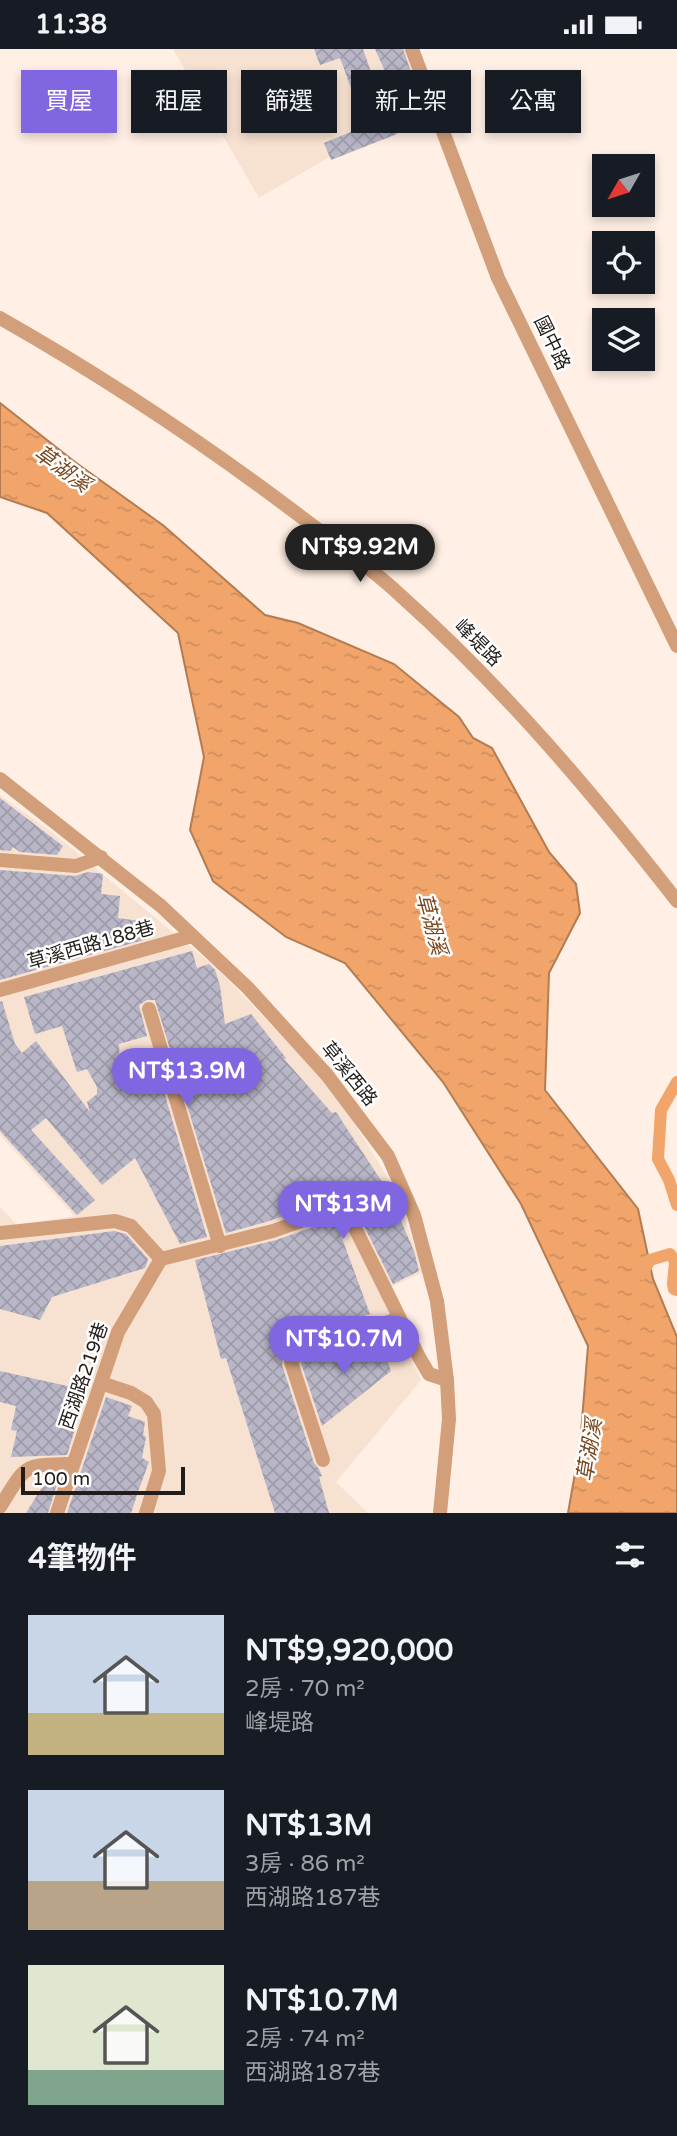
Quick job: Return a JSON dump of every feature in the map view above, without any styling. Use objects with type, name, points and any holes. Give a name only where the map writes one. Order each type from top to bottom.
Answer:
[{"type":"street","name":"國中路","points":[[412,49],[498,278],[677,646]]},
{"type":"street","name":"峰堤路","points":[[0,318],[129,396],[248,477],[399,594],[538,731],[615,821],[677,901]]},
{"type":"street","name":"草溪西路","points":[[0,779],[161,906],[248,988],[327,1075],[388,1156],[414,1215],[437,1301],[449,1419],[440,1513]]},
{"type":"street","points":[[0,860],[76,866],[101,857]]},
{"type":"street","name":"草溪西路188巷","points":[[0,990],[192,936]]},
{"type":"street","points":[[149,1009],[220,1246]]},
{"type":"street","points":[[0,1233],[115,1221],[131,1226],[161,1259],[273,1231],[326,1212],[338,1212],[349,1216],[398,1319],[429,1374],[447,1380]]},
{"type":"street","name":"西湖路219巷","points":[[57,1513],[118,1332],[161,1259]]},
{"type":"street","points":[[323,1460],[291,1362],[296,1352],[398,1319]]},
{"type":"street","points":[[100,1383],[146,1402],[154,1414],[159,1471],[146,1513]]},
{"type":"street","points":[[0,1507],[22,1471],[36,1465],[73,1464]]},
{"type":"shaded area","points":[[173,49],[409,49],[417,70],[351,70],[351,133],[385,133],[340,151],[259,198],[221,133],[227,133],[227,70],[185,70]]},
{"type":"shaded area","points":[[0,795],[53,833],[216,968],[333,1089],[391,1183],[424,1272],[380,1292],[421,1380],[336,1482],[368,1513],[0,1513],[0,1207],[17,1225],[74,1216],[0,1135]]},
{"type":"water","name":"草湖溪","points":[[0,403],[75,462],[164,526],[265,615],[298,623],[394,664],[459,717],[473,738],[492,748],[549,852],[576,884],[580,913],[549,973],[545,1090],[638,1209],[653,1279],[677,1337],[677,1513],[568,1513],[580,1445],[588,1346],[521,1204],[443,1082],[345,963],[286,937],[213,881],[190,830],[204,757],[178,633],[47,513],[0,497]]},
{"type":"building","points":[[314,49],[363,49],[370,70],[351,70],[351,88],[340,58],[320,65]]},
{"type":"building","points":[[375,49],[403,49],[410,70],[384,70]]},
{"type":"building","points":[[351,132],[397,134],[331,160],[324,143]]},
{"type":"building","points":[[0,798],[63,846],[57,855],[20,852],[13,847],[10,851],[0,850]]},
{"type":"building","points":[[0,870],[75,876],[88,872],[103,874],[101,894],[120,896],[118,918],[147,922],[151,938],[0,980]]},
{"type":"building","points":[[192,951],[197,968],[209,964],[215,970],[225,1024],[251,1014],[286,1058],[284,1059],[332,1113],[336,1112],[388,1191],[414,1251],[419,1271],[393,1284],[355,1208],[374,1201],[369,1187],[226,1233],[155,1000],[147,1000],[139,1005],[147,1036],[119,1044],[120,1066],[153,1055],[207,1237],[180,1244],[135,1158],[102,1185],[46,1118],[31,1130],[95,1200],[77,1215],[0,1131],[0,1002],[2,1001],[15,1044],[22,1053],[36,1041],[90,1112],[87,1102],[97,1094],[97,1087],[87,1069],[77,1072],[62,1026],[35,1034],[24,997]]},
{"type":"building","points":[[328,1222],[336,1222],[370,1314],[296,1340],[295,1338],[279,1343],[282,1365],[314,1463],[322,1476],[319,1477],[329,1513],[275,1513],[226,1358],[221,1359],[195,1260],[276,1240]]},
{"type":"building","points":[[114,1231],[126,1234],[148,1259],[145,1268],[52,1297],[40,1320],[0,1309],[0,1246]]},
{"type":"building","points":[[378,1336],[391,1371],[322,1426],[301,1363],[303,1360]]},
{"type":"building","points":[[0,1371],[76,1388],[72,1414],[79,1416],[67,1455],[11,1457],[17,1431],[11,1430],[16,1406],[0,1402]]},
{"type":"building","points":[[106,1397],[132,1406],[128,1416],[145,1422],[143,1435],[146,1437],[142,1458],[149,1462],[131,1513],[67,1513]]},
{"type":"building","points":[[48,1478],[52,1482],[54,1478],[58,1481],[48,1513],[26,1513]]},
{"type":"waterway","points":[[677,1082],[661,1110],[658,1159],[669,1180],[677,1205]]},
{"type":"waterway","points":[[642,1274],[650,1260],[670,1254],[675,1261],[673,1284],[677,1290]]}]
